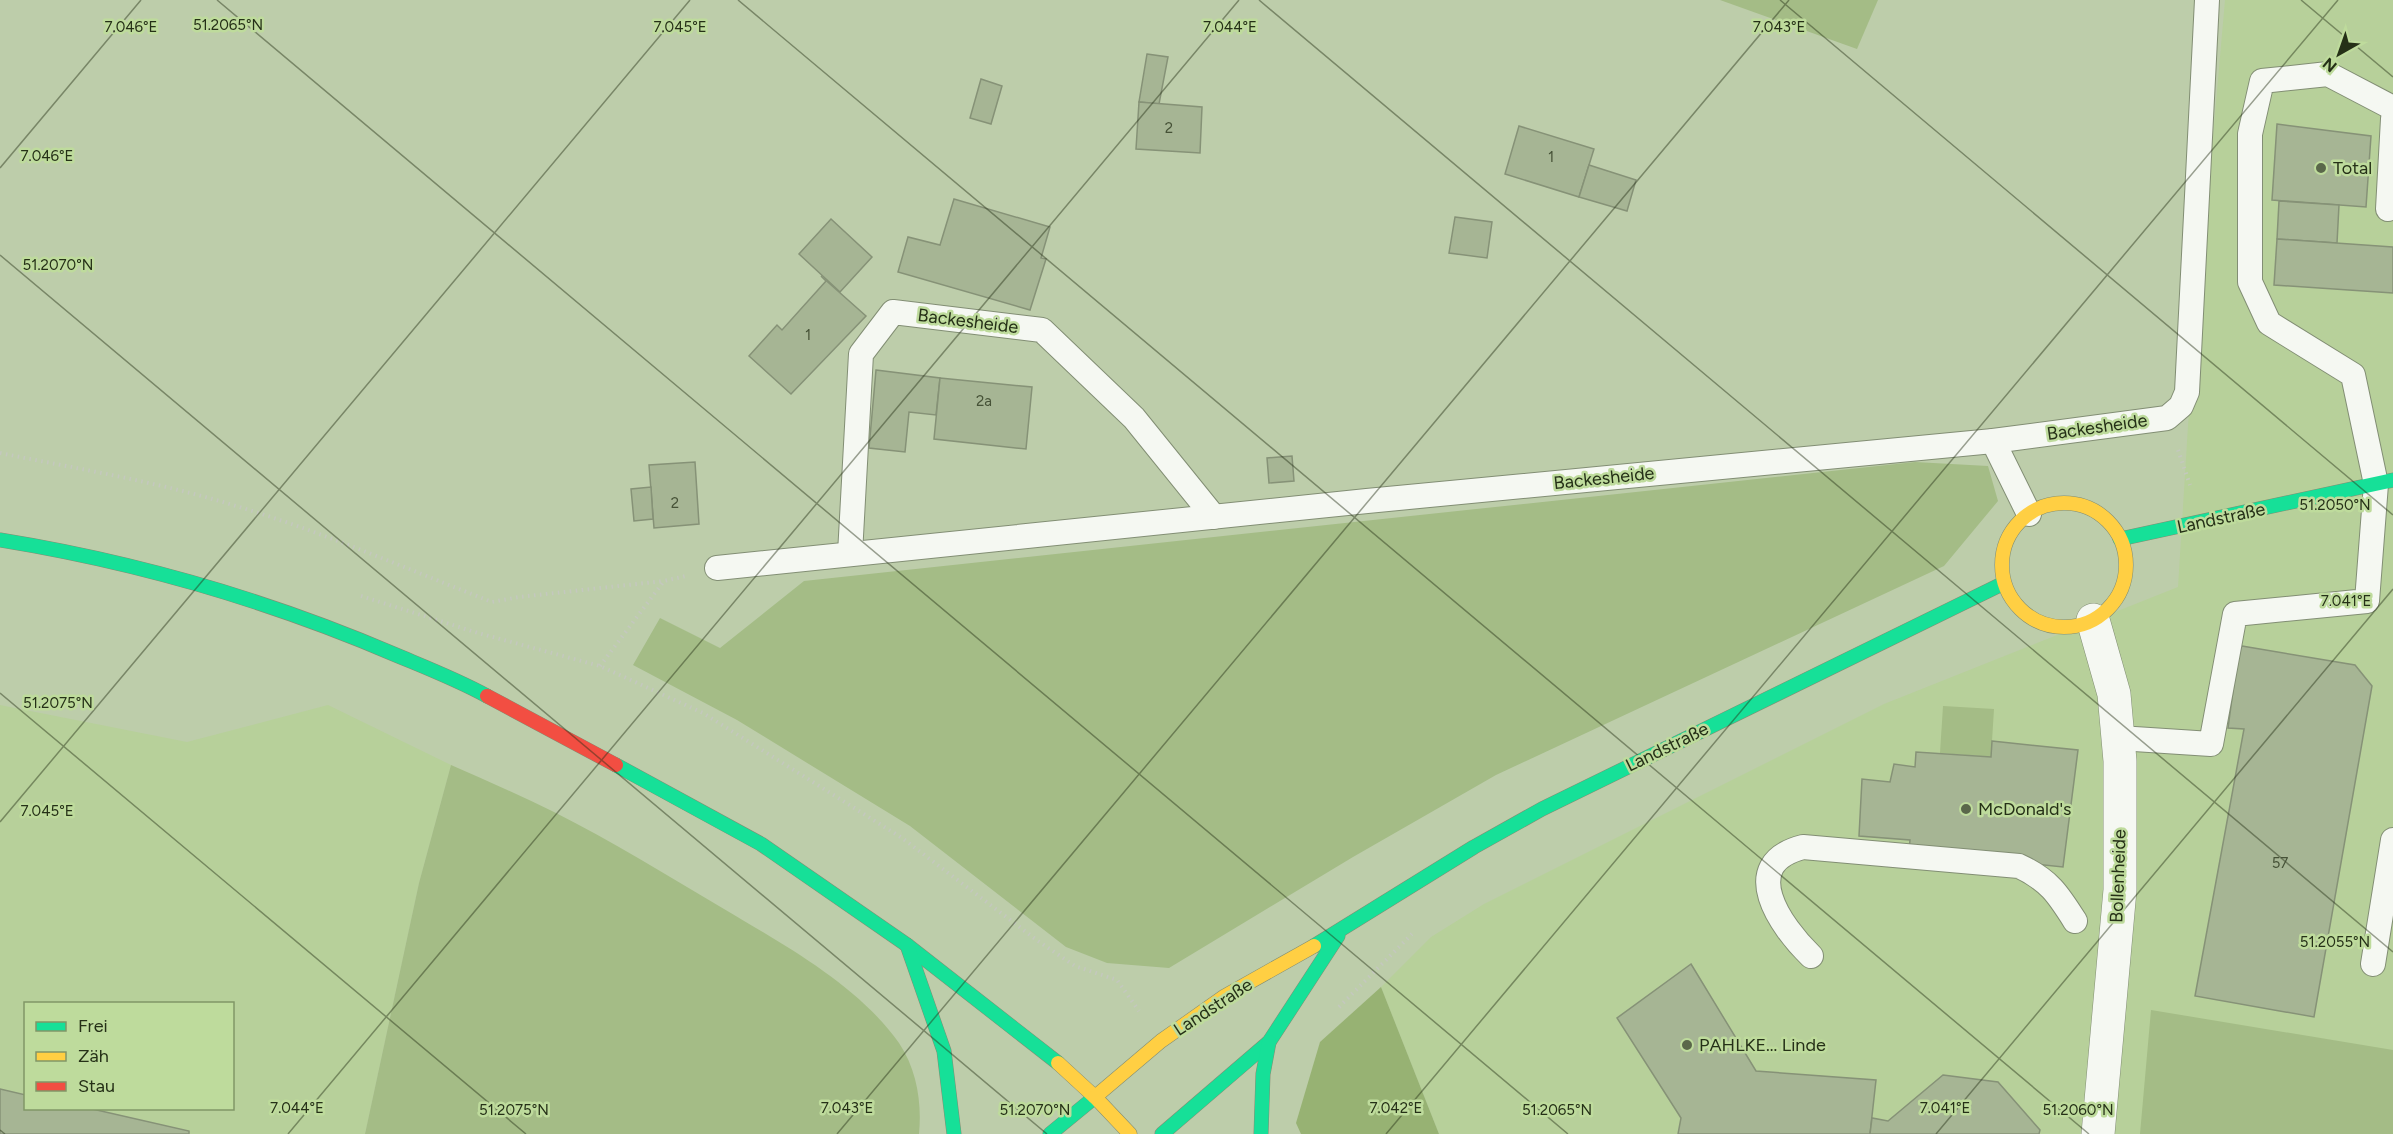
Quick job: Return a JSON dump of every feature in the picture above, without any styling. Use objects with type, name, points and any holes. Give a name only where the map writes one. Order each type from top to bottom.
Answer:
[{"type":"main road","name":"Landstraße","points":[[2120,539],[2384,482]]},
{"type":"main road","points":[[2073,504],[2087,508],[2112,526],[2120,539],[2125,558],[2125,579],[2114,603],[2093,620],[2067,627],[2040,622],[2018,607],[2009,596],[2004,583],[2003,552],[2013,531],[2029,514],[2042,507],[2073,504]]},
{"type":"main road","points":[[0,540],[62,550],[223,591],[331,627],[471,687],[761,844],[908,945],[1043,1050],[1095,1097],[1130,1134]]},
{"type":"main road","name":"Landstraße","points":[[1050,1134],[1161,1041],[1225,996],[1340,932],[1474,847],[1542,809],[2004,583]]},
{"type":"main road","name":"Landstraße","points":[[1162,1134],[1269,1042],[1340,932]]},
{"type":"main road","points":[[908,945],[944,1051],[954,1134]]},
{"type":"main road","points":[[1261,1134],[1263,1074],[1269,1042]]},
{"type":"street","name":"Bollenheide","points":[[2093,620],[2114,694],[2119,738],[2121,890],[2098,1134]]},
{"type":"lane","name":"Backesheide","points":[[717,568],[1993,441],[2167,418],[2181,406],[2187,392],[2207,0]]},
{"type":"lane","points":[[2119,738],[2211,744],[2235,614],[2367,601],[2384,482],[2353,375],[2269,322],[2250,282],[2250,134],[2262,81],[2328,74],[2393,108]]},
{"type":"lane","points":[[2388,209],[2393,119]]},
{"type":"lane","name":"Backesheide","points":[[850,555],[861,354],[893,312],[1042,330],[1134,418],[1214,517]]},
{"type":"lane","points":[[1993,441],[2029,514]]},
{"type":"lane","points":[[2373,964],[2393,840]]},
{"type":"lane","points":[[1811,956],[1793,939],[1781,923],[1769,898],[1768,888],[1773,866],[1792,850],[1803,847],[2019,866],[2039,875],[2058,894],[2075,921]]},
{"type":"path","points":[[2167,418],[2202,522]]},
{"type":"path","points":[[0,453],[128,479],[235,505],[319,534],[492,602],[663,581],[717,568]]},
{"type":"path","points":[[600,666],[663,581]]},
{"type":"path","points":[[1334,1012],[1417,928]]},
{"type":"shaded area","points":[[1720,0],[1878,0],[1857,49]]},
{"type":"shaded area","points":[[2225,0],[2393,0],[2393,1134],[1439,1134],[1381,987],[1431,937],[1484,904],[1884,704],[2178,587],[2189,410]]},
{"type":"shaded area","points":[[1915,462],[1988,466],[1998,501],[1944,566],[1496,775],[1353,857],[1169,968],[1107,963],[1066,947],[910,826],[737,720],[633,665],[660,618],[720,648],[804,581]]},
{"type":"shaded area","points":[[0,705],[187,742],[328,705],[451,765],[419,883],[365,1134],[0,1134]]},
{"type":"shaded area","points":[[1943,706],[1994,709],[1991,757],[1940,753]]},
{"type":"shaded area","points":[[451,765],[554,812],[619,847],[771,937],[841,985],[882,1022],[905,1053],[917,1087],[920,1110],[919,1134],[365,1134],[419,883]]},
{"type":"shaded area","points":[[1381,987],[1439,1134],[1301,1134],[1296,1123],[1320,1042]]},
{"type":"shaded area","points":[[2151,1010],[2393,1050],[2393,1134],[2140,1134]]},
{"type":"building","points":[[1147,54],[1168,57],[1159,104],[1139,102]]},
{"type":"building","points":[[981,79],[1002,86],[991,124],[970,118]]},
{"type":"building","points":[[1139,102],[1202,107],[1200,153],[1136,149]]},
{"type":"building","name":"Total","points":[[2277,124],[2371,136],[2366,207],[2272,200]]},
{"type":"building","points":[[1519,126],[1594,149],[1579,197],[1505,174]]},
{"type":"building","points":[[1589,165],[1636,180],[1627,211],[1579,197]]},
{"type":"building","points":[[954,199],[1050,227],[1041,258],[1046,259],[1030,310],[898,272],[908,237],[940,245]]},
{"type":"building","points":[[2279,201],[2339,205],[2337,243],[2277,239]]},
{"type":"building","points":[[1455,217],[1492,222],[1487,258],[1449,253]]},
{"type":"building","points":[[831,219],[872,257],[840,292],[799,254]]},
{"type":"building","points":[[2277,239],[2393,247],[2393,293],[2274,285]]},
{"type":"building","points":[[821,276],[866,316],[791,394],[749,356],[777,325],[782,330],[826,281]]},
{"type":"building","points":[[876,370],[940,378],[936,415],[909,412],[905,452],[869,448]]},
{"type":"building","points":[[940,378],[1032,387],[1026,449],[934,439]]},
{"type":"building","points":[[1292,456],[1294,481],[1269,483],[1267,458]]},
{"type":"building","points":[[695,462],[699,524],[654,528],[649,465]]},
{"type":"building","points":[[651,487],[653,519],[634,521],[631,489]]},
{"type":"building","points":[[2242,646],[2355,665],[2372,686],[2314,1017],[2195,996],[2244,729],[2228,728],[2238,654]]},
{"type":"building","name":"McDonald's","points":[[1992,741],[2078,750],[2063,867],[1909,851],[1910,840],[1859,836],[1862,779],[1890,782],[1894,764],[1915,767],[1916,752],[1991,757]]},
{"type":"building","name":"PAHLKE... Linde","points":[[1691,964],[1756,1071],[1876,1080],[1870,1134],[1678,1134],[1681,1118],[1617,1018]]},
{"type":"building","points":[[1943,1075],[1998,1082],[2040,1130],[2039,1134],[1870,1134],[1872,1118],[1888,1121]]},
{"type":"building","points":[[0,1089],[24,1095],[24,1110],[97,1110],[189,1131],[189,1134],[0,1134]]},
{"type":"traffic: fast","points":[[2120,539],[2393,480]]},
{"type":"traffic: fast","points":[[0,540],[152,572],[251,601],[348,635],[442,674],[487,696]]},
{"type":"traffic: fast","points":[[1314,946],[1474,847],[1542,809],[2004,583]]},
{"type":"traffic: fast","points":[[616,765],[761,844],[907,945],[1058,1063]]},
{"type":"traffic: fast","points":[[1162,1134],[1269,1042],[1338,936]]},
{"type":"traffic: fast","points":[[907,945],[944,1051],[954,1134]]},
{"type":"traffic: fast","points":[[1261,1134],[1263,1074],[1269,1042]]},
{"type":"traffic: fast","points":[[1050,1134],[1095,1097]]},
{"type":"traffic: slow","points":[[2064,503],[2088,508],[2108,521],[2121,541],[2126,565],[2121,589],[2108,609],[2088,622],[2064,627],[2040,622],[2020,609],[2007,589],[2002,565],[2007,541],[2020,521],[2040,508],[2064,503]]},
{"type":"traffic: slow","points":[[1095,1097],[1161,1041],[1225,996],[1314,946]]},
{"type":"traffic: slow","points":[[1058,1063],[1130,1134]]},
{"type":"traffic: jam","points":[[487,696],[616,765]]},
{"type":"place","name":"Total","points":[[2321,168]]},
{"type":"place","name":"McDonald's","points":[[1966,809]]},
{"type":"place","name":"PAHLKE... Linde","points":[[1687,1045]]}]
